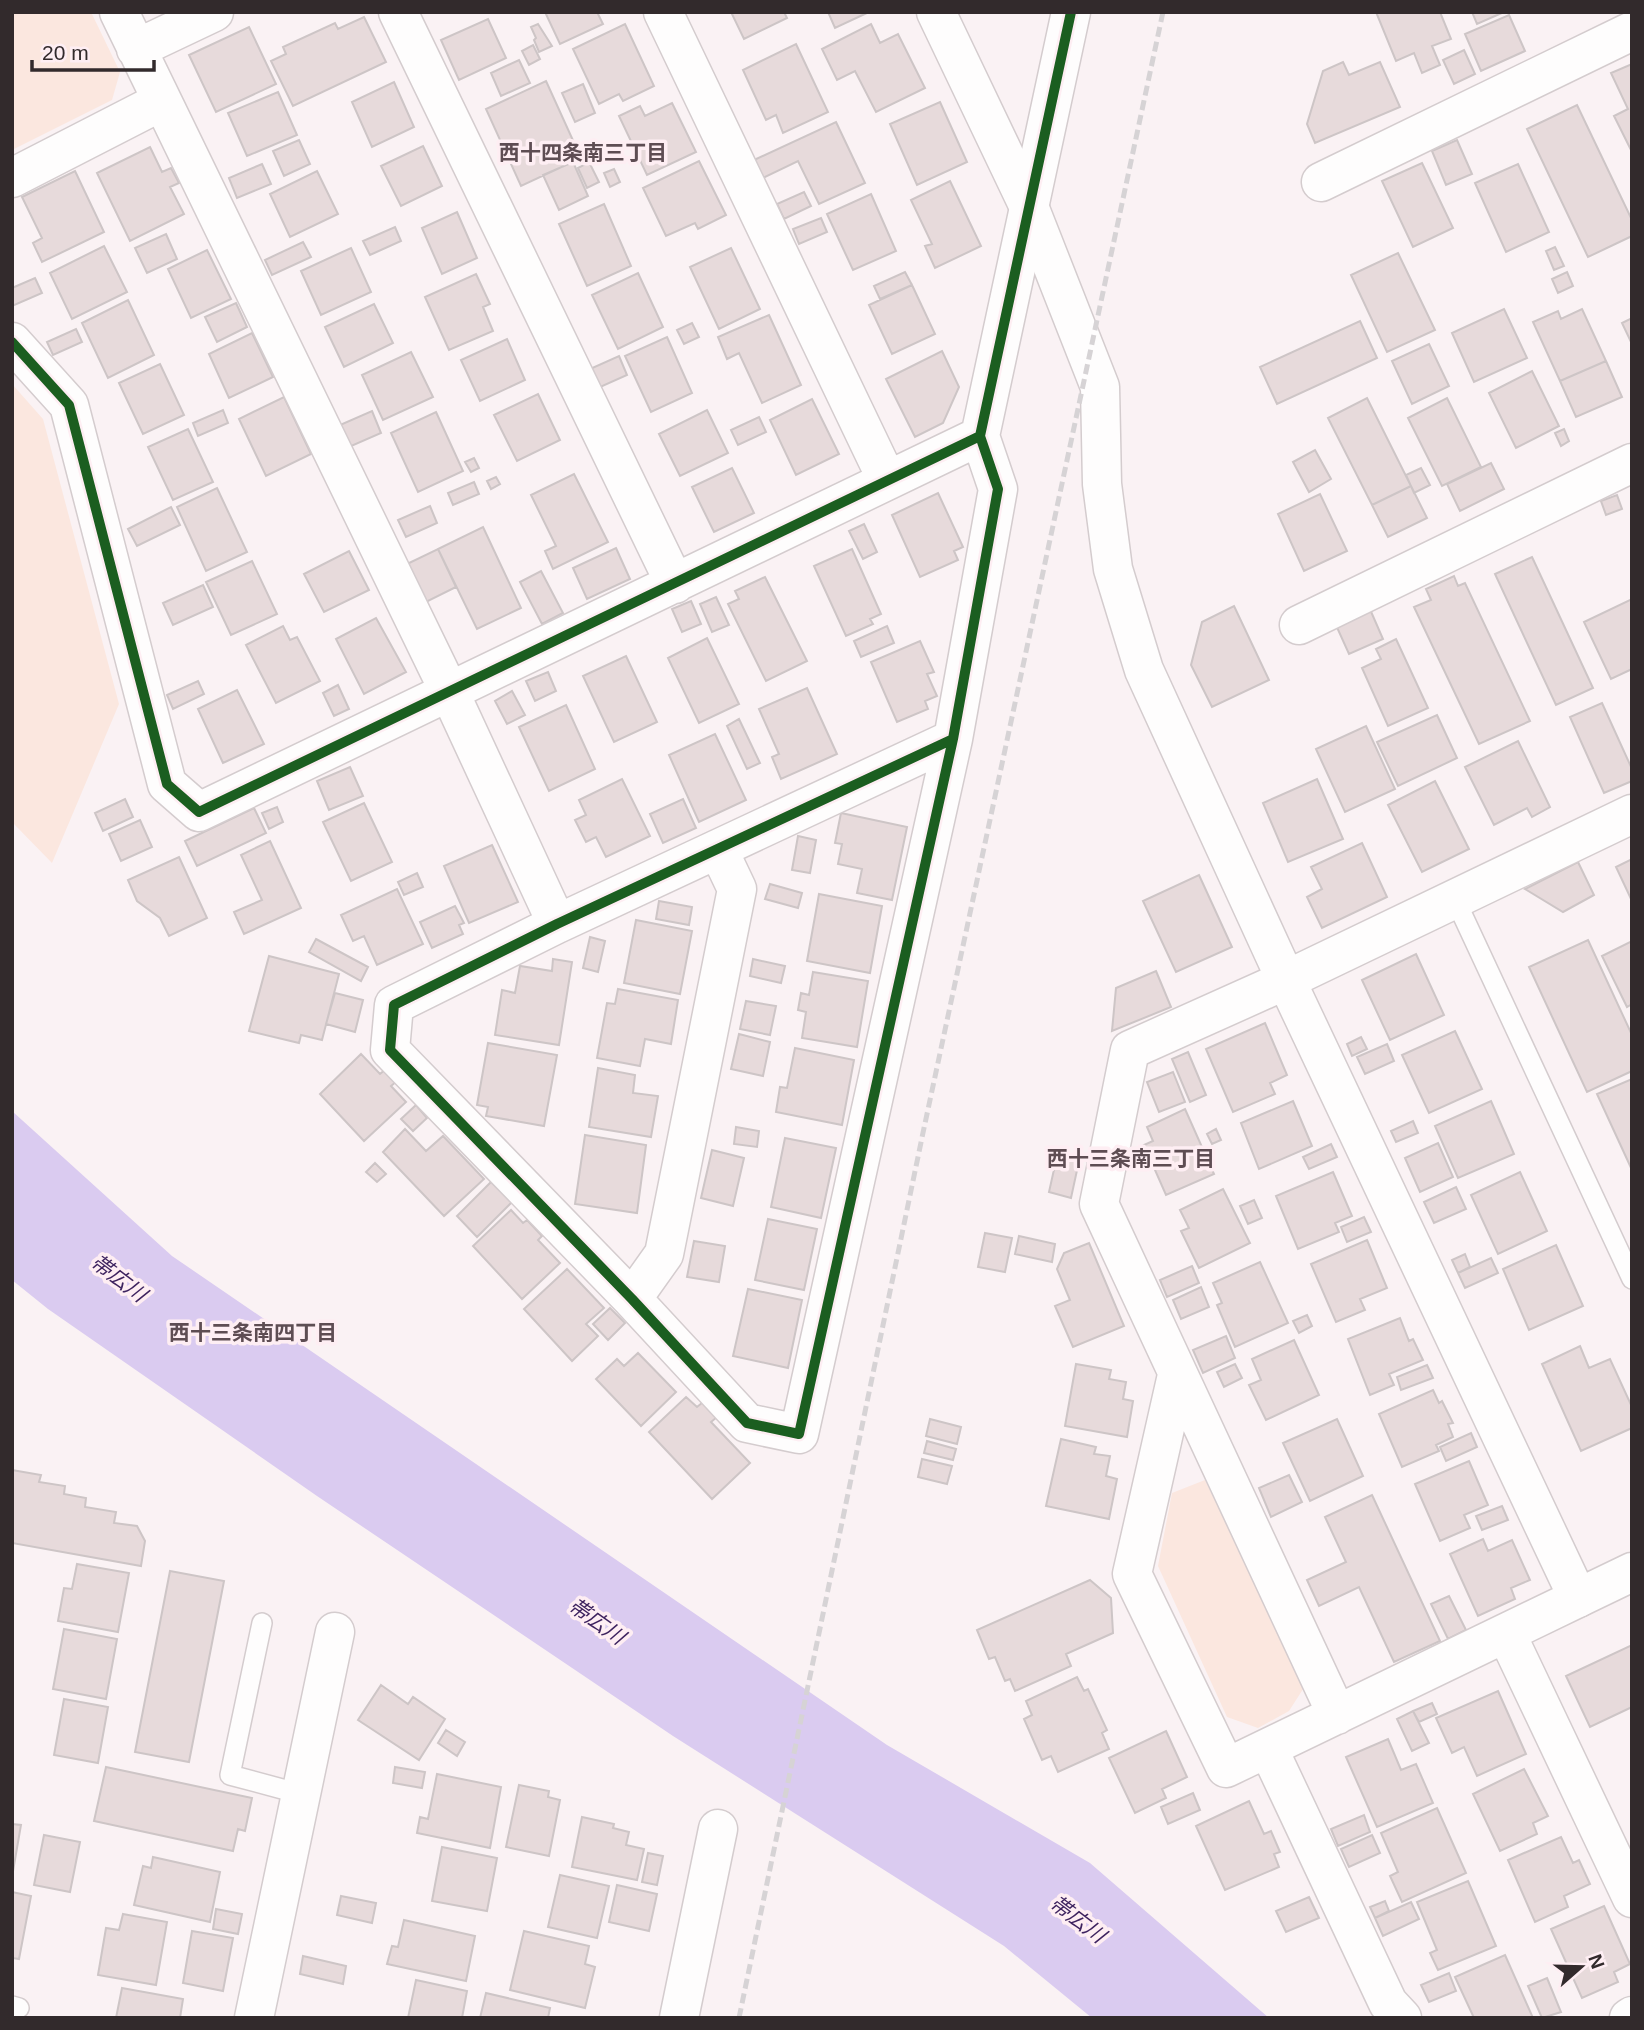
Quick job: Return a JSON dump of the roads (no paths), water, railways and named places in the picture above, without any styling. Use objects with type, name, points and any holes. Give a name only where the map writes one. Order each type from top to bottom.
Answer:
[{"type":"street","points":[[119,12],[449,691],[557,924]]},
{"type":"street","points":[[136,49],[214,12]]},
{"type":"street","points":[[398,12],[675,584]]},
{"type":"street","points":[[663,12],[887,480]]},
{"type":"street","points":[[936,12],[1030,209],[1100,387],[1102,485],[1113,569],[1144,670],[1286,980],[1578,1598]]},
{"type":"street","points":[[953,739],[557,924],[394,1004],[390,1050],[632,1299],[747,1423],[799,1434],[953,739],[998,489],[980,436],[1071,12]]},
{"type":"street","points":[[1321,182],[1632,31]]},
{"type":"street","points":[[12,178],[162,101]]},
{"type":"street","points":[[12,342],[69,405],[167,784],[199,812],[980,436]]},
{"type":"street","points":[[1299,625],[1632,463]]},
{"type":"street","points":[[1337,1715],[1099,1205],[1130,1050],[1286,980],[1632,814]]},
{"type":"street","points":[[632,1299],[664,1254],[737,889],[718,849]]},
{"type":"street","points":[[1177,1375],[1132,1574],[1226,1768],[1632,1572]]},
{"type":"street","points":[[254,2018],[335,1632]]},
{"type":"street","points":[[1506,1633],[1632,1898]]},
{"type":"street","points":[[1268,1748],[1388,2003],[1402,2018]]},
{"type":"street","points":[[679,2018],[718,1829]]},
{"type":"lane","points":[[1455,899],[1632,1279]]},
{"type":"lane","points":[[262,1623],[230,1775],[301,1794]]},
{"type":"water","name":"帯広川","points":[[12,1111],[172,1256],[887,1745],[1090,1863],[1269,2018],[1092,2018],[1004,1946],[673,1736],[317,1496],[48,1309],[12,1280]]},
{"type":"railway","points":[[739,2018],[924,1128],[1163,12]]},
{"type":"district","name":"西十四条南三丁目","points":[[583,152]]},
{"type":"district","name":"西十三条南三丁目","points":[[1131,1158]]},
{"type":"district","name":"西十三条南四丁目","points":[[253,1332]]}]
